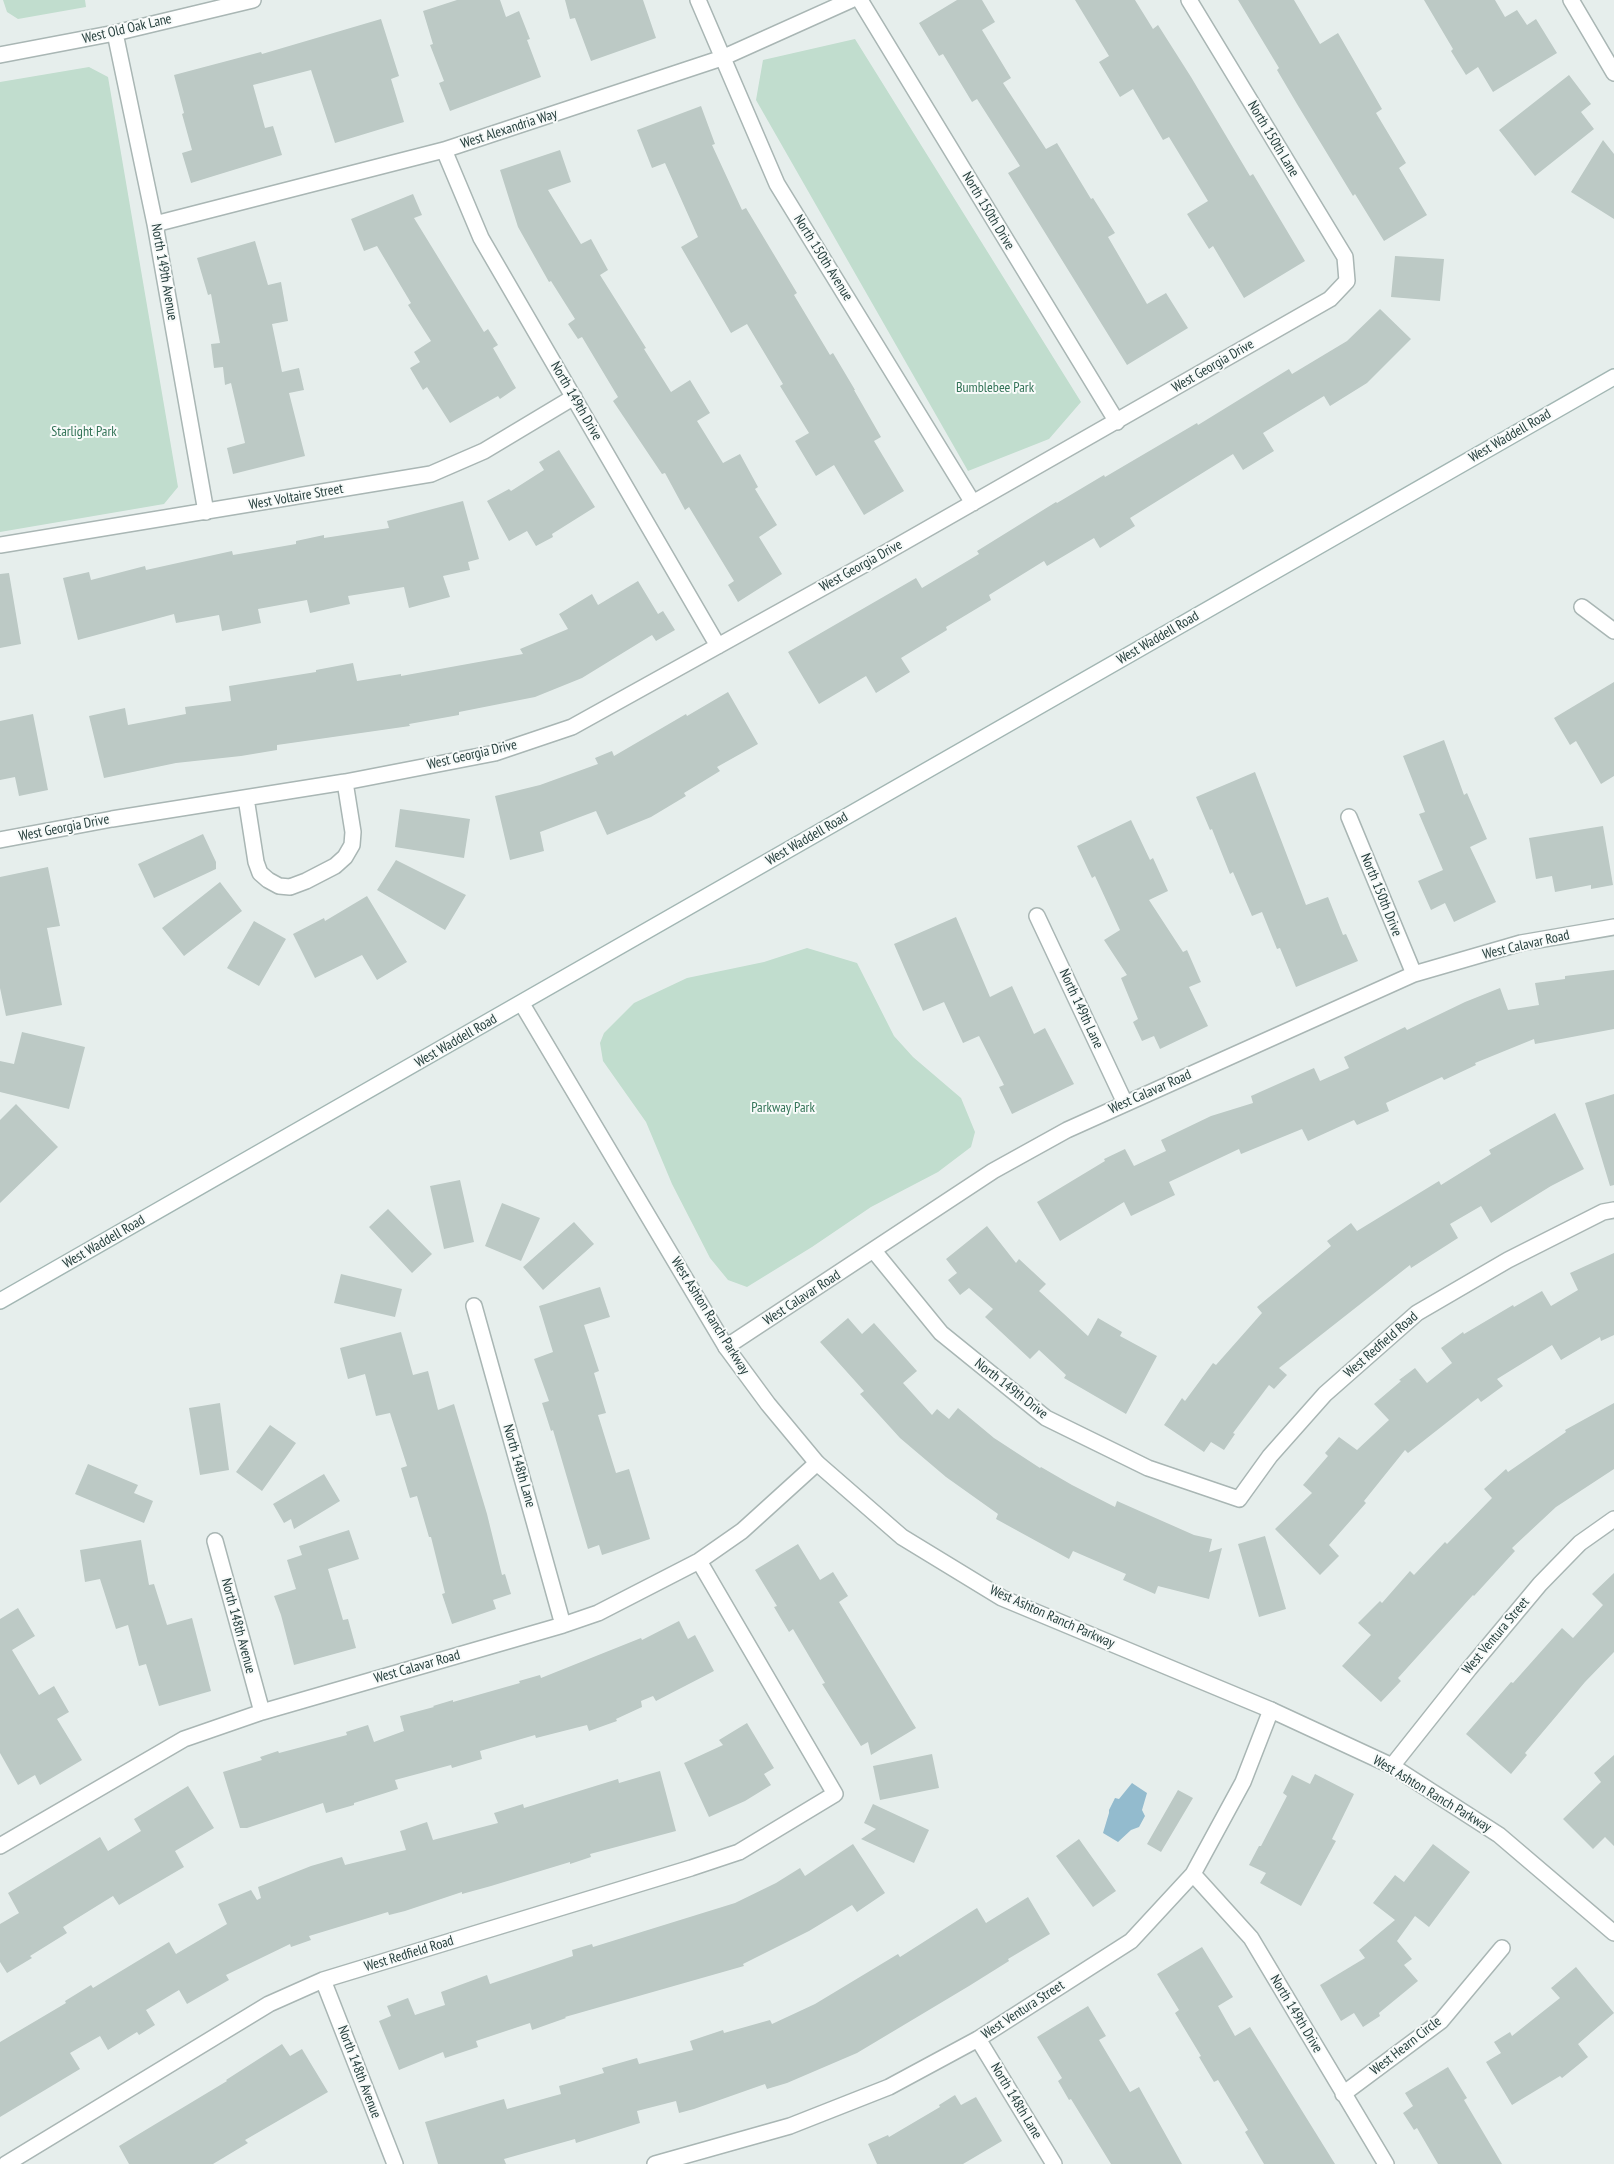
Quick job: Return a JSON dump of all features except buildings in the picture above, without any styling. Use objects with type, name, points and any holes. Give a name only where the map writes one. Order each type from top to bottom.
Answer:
[{"type":"street","name":"West Old Oak Lane","points":[[0,55],[115,33],[253,0]]},
{"type":"street","name":"North 150th Avenue","points":[[698,0],[777,184],[973,503]]},
{"type":"street","name":"West Alexandria Way","points":[[155,224],[444,150],[722,58],[850,0]]},
{"type":"street","name":"North 150th Drive","points":[[860,0],[1116,422]]},
{"type":"street","name":"North 150th Lane","points":[[1190,0],[1345,257],[1347,281]]},
{"type":"street","points":[[1571,0],[1614,73]]},
{"type":"street","name":"North 149th Avenue","points":[[115,33],[155,224],[206,512]]},
{"type":"street","name":"North 149th Drive","points":[[444,150],[481,238],[718,646]]},
{"type":"street","name":"West Georgia Drive","points":[[0,840],[112,818],[345,782],[495,753],[572,727],[973,503],[1330,299],[1347,281]]},
{"type":"street","name":"West Waddell Road","points":[[0,1301],[522,1004],[1614,376]]},
{"type":"street","name":"West Voltaire Street","points":[[0,545],[432,474],[484,451],[574,397]]},
{"type":"street","points":[[1582,607],[1614,631]]},
{"type":"street","points":[[246,798],[256,862],[260,873],[268,880],[280,886],[290,887],[335,866],[345,857],[352,845],[353,832],[345,782]]},
{"type":"street","name":"North 150th Drive","points":[[1349,817],[1414,974]]},
{"type":"street","name":"North 149th Lane","points":[[1037,916],[1125,1103]]},
{"type":"street","name":"West Calavar Road","points":[[726,1347],[994,1171],[1067,1130],[1414,974],[1521,943],[1614,927]]},
{"type":"street","name":"West Ashton Ranch Parkway","points":[[522,1004],[726,1347],[768,1404],[817,1463],[902,1537],[1002,1598],[1271,1710],[1392,1766],[1500,1835],[1612,1928]]},
{"type":"street","name":"West Redfield Road","points":[[1239,1499],[1270,1456],[1325,1394],[1417,1313],[1508,1260],[1603,1212],[1614,1210]]},
{"type":"street","name":"North 149th Drive","points":[[874,1251],[941,1333],[1046,1418],[1148,1468],[1239,1499]]},
{"type":"street","name":"North 148th Lane","points":[[474,1306],[563,1625]]},
{"type":"street","name":"West Calavar Road","points":[[2,1841],[184,1739],[262,1712],[563,1625],[598,1613],[699,1561],[742,1531],[817,1463]]},
{"type":"street","name":"West Ventura Street","points":[[1392,1766],[1469,1668],[1540,1584],[1580,1543],[1614,1519]]},
{"type":"street","name":"North 148th Avenue","points":[[215,1541],[262,1712]]},
{"type":"street","name":"West Redfield Road","points":[[6,2164],[269,2004],[324,1980],[739,1852],[835,1794],[699,1561]]},
{"type":"street","name":"West Ventura Street","points":[[655,2164],[790,2126],[889,2087],[978,2039],[1132,1941],[1193,1874],[1243,1782],[1271,1710]]},
{"type":"street","name":"North 149th Drive","points":[[1193,1874],[1250,1938],[1386,2164]]},
{"type":"street","name":"West Hearn Circle","points":[[1343,2094],[1441,2021],[1502,1948]]},
{"type":"street","name":"North 148th Avenue","points":[[324,1980],[395,2164]]},
{"type":"street","name":"North 148th Lane","points":[[978,2039],[1054,2164]]},
{"type":"green space","points":[[3,0],[85,0],[86,7],[18,19],[7,12]]},
{"type":"green space","name":"Bumblebee Park","points":[[855,39],[1081,402],[1049,439],[968,471],[756,100],[763,60]]},
{"type":"green space","name":"Starlight Park","points":[[89,67],[108,77],[178,487],[164,504],[0,532],[0,82]]},
{"type":"green space","name":"Parkway Park","points":[[807,948],[857,963],[894,1036],[913,1057],[961,1098],[975,1132],[971,1147],[938,1172],[871,1207],[812,1247],[747,1287],[728,1280],[710,1258],[672,1184],[646,1122],[603,1061],[600,1043],[604,1033],[634,1003],[687,978],[764,962]]},
{"type":"water","points":[[1132,1783],[1147,1793],[1142,1810],[1145,1816],[1139,1827],[1131,1830],[1118,1842],[1103,1833],[1109,1810],[1115,1798],[1119,1799]]}]
